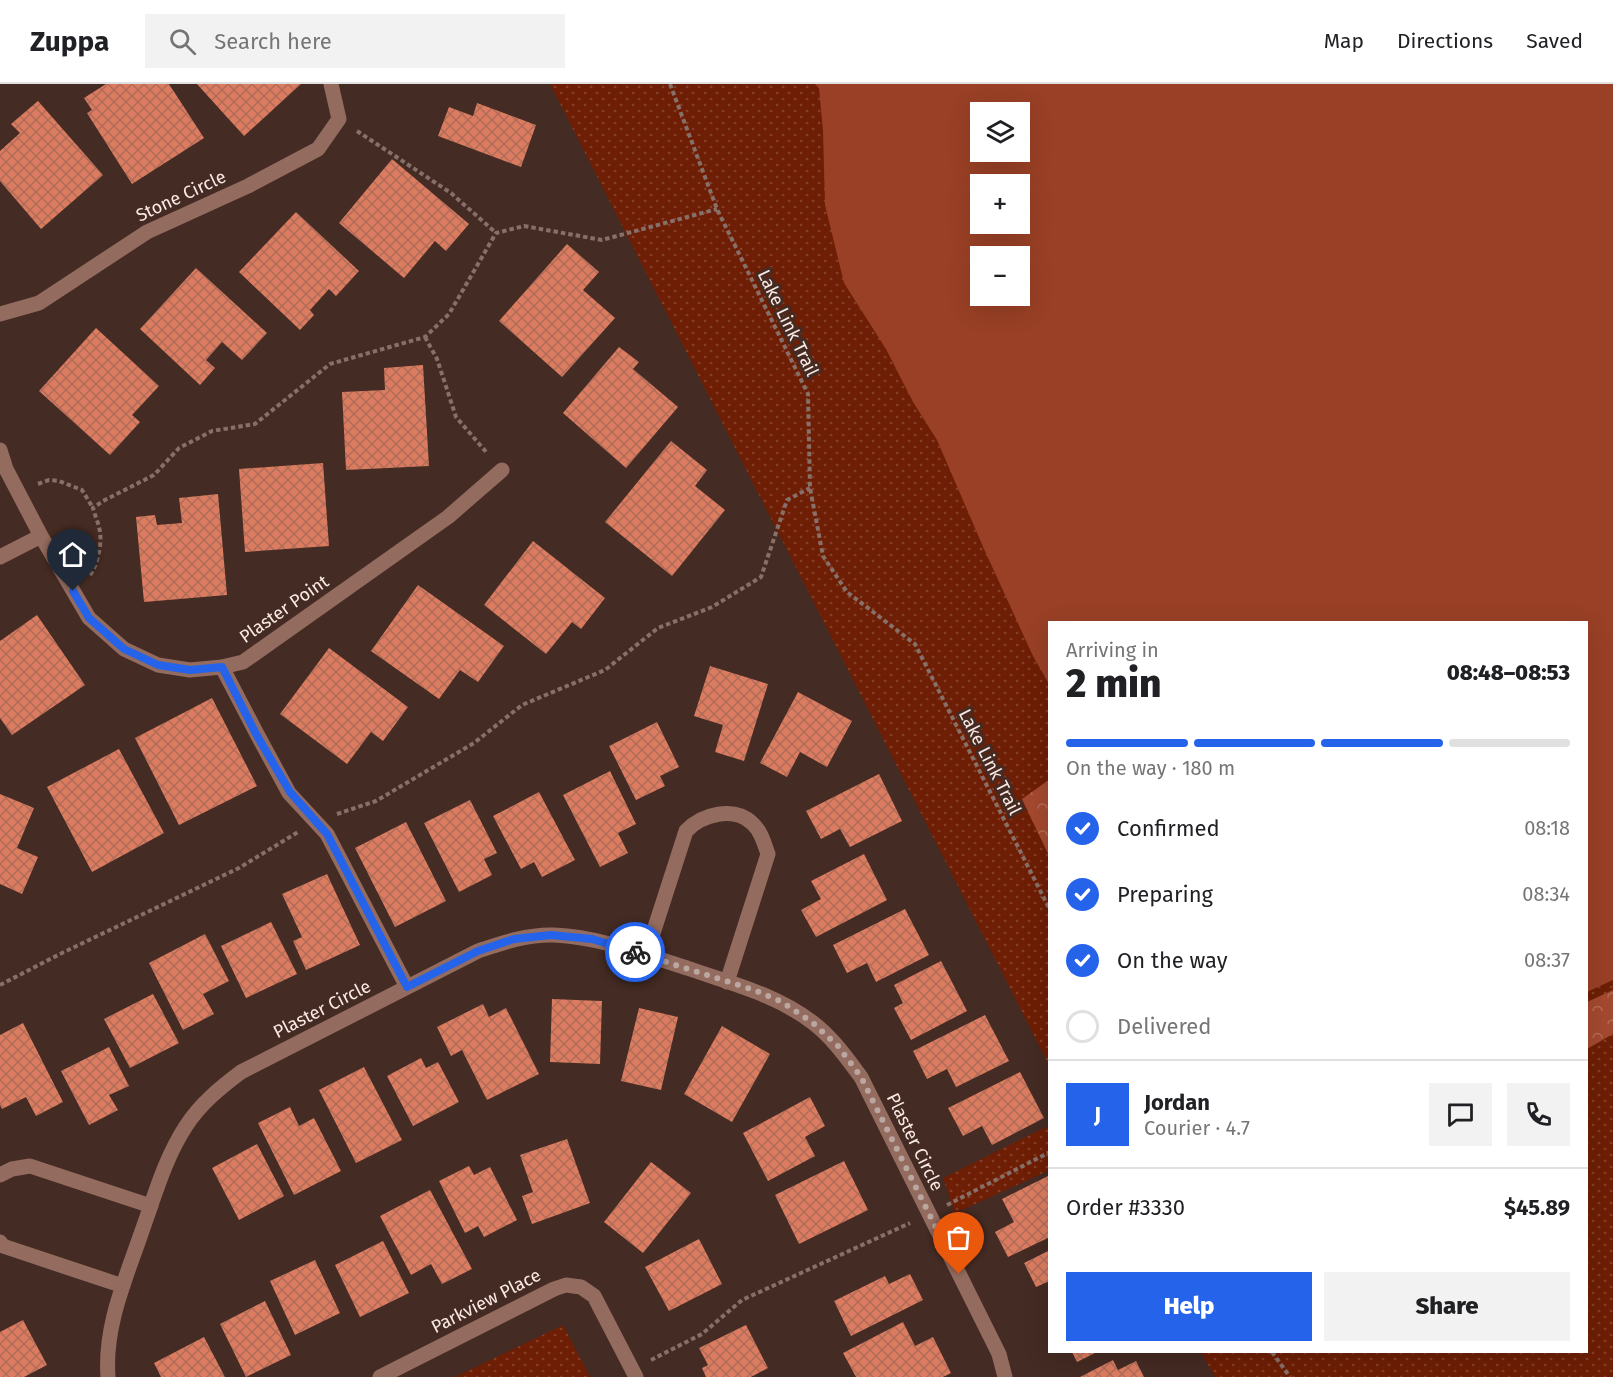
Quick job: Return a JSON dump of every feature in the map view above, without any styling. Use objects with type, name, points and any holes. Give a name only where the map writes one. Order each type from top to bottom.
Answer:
[{"type":"street","points":[[331,84],[339,119]]},
{"type":"street","name":"Stone Circle","points":[[0,314],[39,303],[147,232],[248,186],[318,149],[339,119]]},
{"type":"street","name":"Plaster Point","points":[[0,450],[6,469],[41,536],[89,618],[124,649],[158,665],[190,670],[222,667],[243,662],[448,517],[502,470]]},
{"type":"street","points":[[0,557],[41,536]]},
{"type":"street","points":[[222,667],[256,734],[290,792],[327,834],[407,987]]},
{"type":"street","points":[[646,955],[687,831],[692,825],[710,816],[726,813],[738,816],[752,823],[761,835],[768,854],[726,982]]},
{"type":"street","name":"Plaster Circle","points":[[108,1377],[107,1363],[112,1323],[168,1157],[187,1124],[214,1093],[241,1072],[478,951],[514,939],[551,935],[592,939],[754,990],[782,1002],[813,1023],[838,1046],[861,1077],[999,1354],[1005,1377]]},
{"type":"street","points":[[0,1175],[12,1169],[30,1166],[151,1206]]},
{"type":"street","points":[[0,1242],[3,1246],[123,1286]]},
{"type":"street","name":"Parkview Place","points":[[380,1377],[566,1285],[581,1287],[594,1296],[634,1373]]},
{"type":"path","name":"Lake Link Trail","points":[[670,84],[717,210],[807,394],[810,488],[823,556],[847,592],[915,644],[1048,906]]},
{"type":"path","points":[[339,119],[451,193],[496,233]]},
{"type":"path","points":[[93,508],[154,475],[178,448],[212,431],[255,424],[330,364],[425,337],[449,314],[496,233],[525,226],[602,240],[717,210]]},
{"type":"path","points":[[425,337],[437,359],[456,417],[502,470]]},
{"type":"path","points":[[19,492],[48,480],[59,481],[81,490],[93,508],[101,534],[98,559],[93,572],[73,591]]},
{"type":"path","points":[[0,985],[239,868],[289,836],[322,819],[376,801],[474,743],[522,705],[605,670],[658,628],[712,607],[761,577],[788,500],[810,488]]},
{"type":"path","points":[[634,1373],[702,1334],[742,1300],[929,1214],[1048,1153]]},
{"type":"path","points":[[1273,1353],[1290,1377]]},
{"type":"shaded area","points":[[550,84],[1613,84],[1613,1377],[1215,1377],[1202,1353],[1588,1353],[1588,621],[1048,621],[1048,1063]]},
{"type":"shaded area","points":[[815,84],[1613,84],[1613,980],[1588,992],[1588,621],[1048,621],[1048,682],[1033,656],[984,549],[937,440],[913,402],[886,349],[844,283],[825,205],[823,131],[819,88]]},
{"type":"shaded area","points":[[1048,1126],[1048,1171],[955,1213],[943,1178]]},
{"type":"shaded area","points":[[563,1325],[590,1377],[455,1377]]},
{"type":"green space","points":[[1048,780],[1048,854],[1022,799]]},
{"type":"green space","points":[[1613,990],[1613,1034],[1588,1048],[1588,1002]]},
{"type":"building","points":[[106,84],[169,84],[204,138],[132,184],[87,113],[92,110],[84,98]]},
{"type":"building","points":[[197,84],[301,84],[244,136]]},
{"type":"building","points":[[38,101],[103,175],[41,229],[0,181],[0,151],[20,133],[11,124]]},
{"type":"building","points":[[477,103],[536,125],[521,167],[438,136],[449,107],[473,116]]},
{"type":"building","points":[[392,159],[469,224],[446,251],[435,241],[404,278],[339,223]]},
{"type":"building","points":[[296,212],[359,271],[336,296],[329,289],[310,310],[314,315],[300,330],[239,272]]},
{"type":"building","points":[[567,244],[599,272],[583,290],[615,318],[562,377],[499,321]]},
{"type":"building","points":[[196,268],[267,333],[242,360],[222,342],[206,360],[215,368],[200,385],[140,329]]},
{"type":"building","points":[[96,328],[159,386],[132,415],[140,422],[110,455],[39,391]]},
{"type":"building","points":[[619,347],[639,362],[633,369],[678,407],[626,468],[563,413]]},
{"type":"building","points":[[423,365],[429,466],[346,470],[342,392],[385,390],[384,368]]},
{"type":"building","points":[[671,441],[707,470],[695,486],[725,510],[672,576],[605,522]]},
{"type":"building","points":[[323,463],[329,546],[245,552],[239,469]]},
{"type":"building","points":[[218,494],[227,595],[144,602],[136,517],[155,515],[157,525],[182,523],[179,498]]},
{"type":"building","points":[[533,541],[605,598],[581,629],[572,622],[546,654],[484,605]]},
{"type":"building","points":[[418,585],[504,646],[478,682],[460,670],[439,699],[371,651]]},
{"type":"building","points":[[37,615],[85,685],[12,735],[0,718],[0,641]]},
{"type":"building","points":[[329,648],[408,707],[383,741],[371,732],[347,764],[280,714]]},
{"type":"building","points":[[710,666],[768,684],[744,761],[715,752],[723,725],[694,716]]},
{"type":"building","points":[[798,692],[852,721],[827,767],[800,752],[787,777],[760,763]]},
{"type":"building","points":[[212,698],[257,786],[179,825],[135,738]]},
{"type":"building","points":[[657,722],[679,767],[660,776],[665,786],[636,800],[609,746]]},
{"type":"building","points":[[119,749],[164,833],[92,872],[47,787]]},
{"type":"building","points":[[610,771],[636,824],[618,833],[628,853],[600,867],[563,795]]},
{"type":"building","points":[[879,774],[902,821],[850,847],[840,829],[821,839],[806,811]]},
{"type":"building","points":[[539,792],[575,860],[542,877],[534,862],[521,869],[493,816]]},
{"type":"building","points":[[0,794],[34,808],[17,848],[38,857],[22,894],[0,884]]},
{"type":"building","points":[[470,800],[497,853],[484,859],[492,875],[459,892],[424,823]]},
{"type":"building","points":[[406,822],[446,901],[395,927],[355,848]]},
{"type":"building","points":[[864,854],[887,900],[816,937],[801,910],[821,899],[811,881]]},
{"type":"building","points":[[327,874],[360,945],[306,970],[293,941],[302,937],[282,894]]},
{"type":"building","points":[[905,909],[929,955],[876,982],[867,963],[847,973],[833,945]]},
{"type":"building","points":[[271,922],[297,974],[246,998],[221,946]]},
{"type":"building","points":[[205,934],[229,981],[203,994],[214,1014],[183,1030],[149,963]]},
{"type":"building","points":[[941,961],[967,1011],[911,1040],[894,1008],[903,1003],[894,985]]},
{"type":"building","points":[[153,994],[179,1043],[130,1068],[104,1019]]},
{"type":"building","points":[[552,999],[602,1001],[600,1064],[550,1062]]},
{"type":"building","points":[[483,1004],[489,1017],[506,1008],[539,1074],[487,1100],[462,1050],[451,1056],[437,1027]]},
{"type":"building","points":[[639,1008],[678,1017],[661,1090],[621,1081]]},
{"type":"building","points":[[985,1015],[1009,1061],[956,1087],[947,1069],[927,1079],[913,1051]]},
{"type":"building","points":[[23,1023],[63,1102],[36,1116],[26,1097],[2,1109],[0,1105],[0,1035]]},
{"type":"building","points":[[722,1026],[770,1054],[732,1122],[684,1094]]},
{"type":"building","points":[[109,1047],[129,1086],[109,1095],[118,1110],[89,1125],[61,1071]]},
{"type":"building","points":[[421,1058],[426,1068],[438,1062],[459,1102],[413,1126],[387,1076]]},
{"type":"building","points":[[364,1067],[402,1140],[356,1163],[319,1090]]},
{"type":"building","points":[[1020,1072],[1044,1118],[992,1145],[982,1126],[963,1136],[948,1108]]},
{"type":"building","points":[[810,1097],[825,1126],[805,1137],[815,1156],[768,1181],[743,1133]]},
{"type":"building","points":[[290,1107],[299,1126],[314,1118],[341,1171],[294,1195],[258,1123]]},
{"type":"building","points":[[567,1139],[590,1203],[532,1224],[522,1196],[533,1192],[520,1155]]},
{"type":"building","points":[[257,1144],[284,1196],[239,1220],[212,1168]]},
{"type":"building","points":[[844,1161],[868,1210],[799,1244],[775,1195]]},
{"type":"building","points":[[651,1162],[691,1193],[643,1253],[604,1222]]},
{"type":"building","points":[[469,1166],[474,1175],[490,1167],[517,1220],[484,1237],[478,1226],[465,1233],[439,1181]]},
{"type":"building","points":[[1048,1176],[1048,1238],[1008,1257],[995,1232],[1014,1222],[1002,1199]]},
{"type":"building","points":[[430,1190],[472,1269],[442,1284],[431,1264],[411,1275],[380,1216]]},
{"type":"building","points":[[699,1239],[722,1284],[669,1311],[645,1267]]},
{"type":"building","points":[[383,1241],[409,1293],[360,1317],[335,1265]]},
{"type":"building","points":[[1048,1251],[1048,1282],[1036,1287],[1024,1263]]},
{"type":"building","points":[[315,1260],[340,1313],[295,1335],[270,1281]]},
{"type":"building","points":[[910,1274],[923,1300],[851,1336],[834,1301],[885,1276],[889,1284]]},
{"type":"building","points":[[265,1301],[291,1355],[246,1377],[220,1324]]},
{"type":"building","points":[[23,1320],[47,1365],[24,1377],[0,1377],[0,1332]]},
{"type":"building","points":[[903,1322],[915,1346],[933,1337],[951,1373],[943,1377],[856,1377],[843,1353]]},
{"type":"building","points":[[746,1325],[768,1368],[751,1377],[706,1377],[702,1368],[708,1365],[699,1348]]},
{"type":"building","points":[[204,1337],[225,1377],[161,1377],[154,1363]]},
{"type":"building","points":[[1072,1353],[1095,1353],[1077,1362]]},
{"type":"building","points":[[1113,1360],[1118,1370],[1136,1361],[1144,1377],[1080,1377]]},
{"type":"way so far","points":[[635,952],[754,990],[782,1002],[813,1023],[838,1046],[861,1077],[959,1274]]},
{"type":"route","points":[[73,591],[89,618],[124,649],[158,665],[190,670],[222,667],[256,734],[290,792],[327,834],[407,987],[478,951],[514,939],[551,935],[592,939],[635,952]]}]
